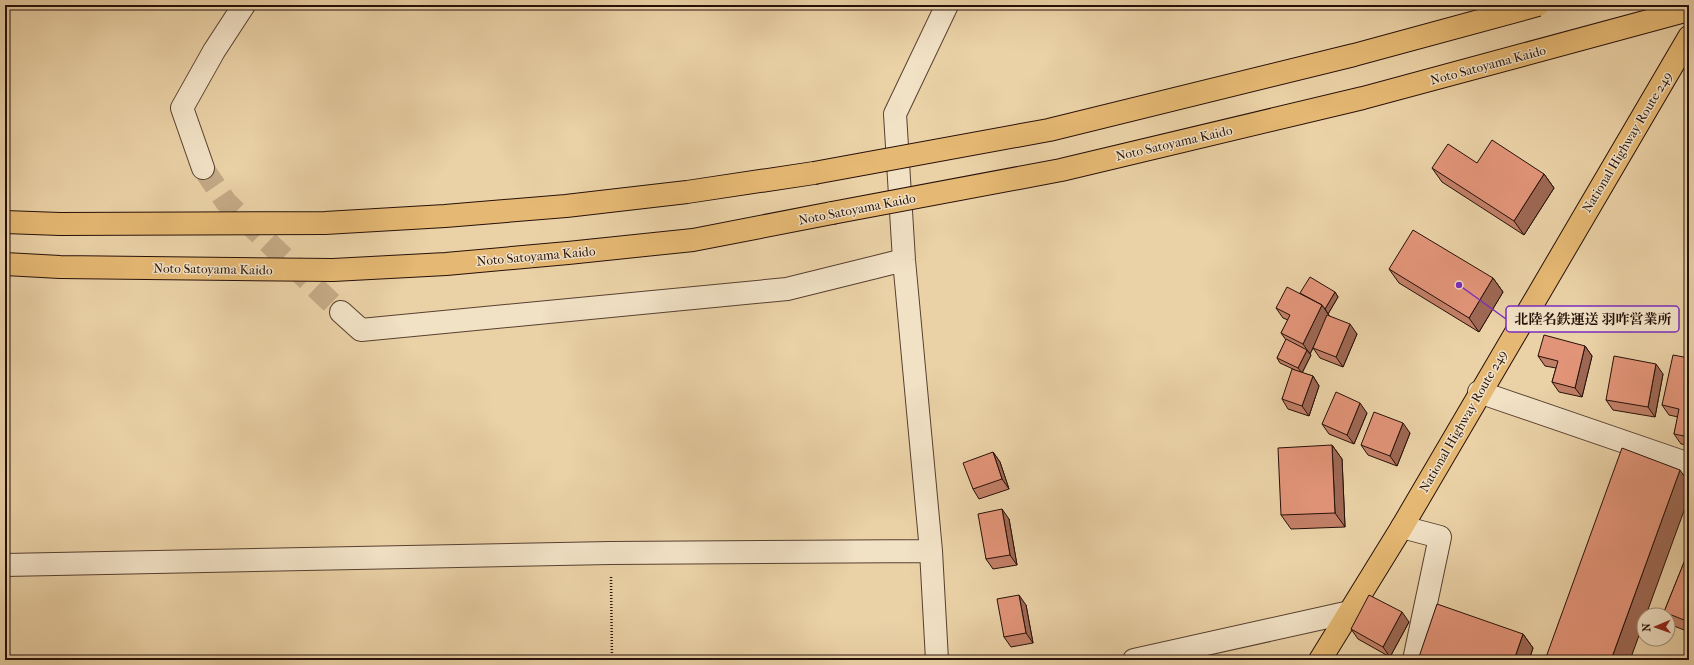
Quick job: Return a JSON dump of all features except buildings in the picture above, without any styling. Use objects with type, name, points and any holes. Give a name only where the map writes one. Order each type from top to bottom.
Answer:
[{"type":"highway","points":[[5,222],[60,224],[325,224],[566,206],[687,192],[814,173],[1049,130],[1354,55],[1538,5]]},
{"type":"highway","name":"Noto Satoyama Kaido","points":[[5,264],[60,267],[333,270],[446,264],[693,240],[1061,170],[1363,98],[1689,10]]},
{"type":"highway","name":"National Highway Route 249","points":[[1320,660],[1402,527],[1479,392],[1689,37]]},
{"type":"street","points":[[203,168],[182,108],[214,51],[244,5]]},
{"type":"street","points":[[937,660],[930,551],[904,260],[895,114],[947,5]]},
{"type":"street","points":[[341,312],[361,330],[787,289],[904,260]]},
{"type":"street","points":[[1479,392],[1689,464]]},
{"type":"street","points":[[1402,527],[1440,537],[1414,660]]},
{"type":"street","points":[[5,565],[610,553],[930,551]]},
{"type":"street","points":[[1134,660],[1350,612]]},
{"type":"path","points":[[610,553],[612,660]]},
{"type":"tunnel","points":[[203,168],[226,202],[341,312]]},
{"type":"place","name":"北陸名鉄運送 羽咋営業所","points":[[1459,285]]}]
